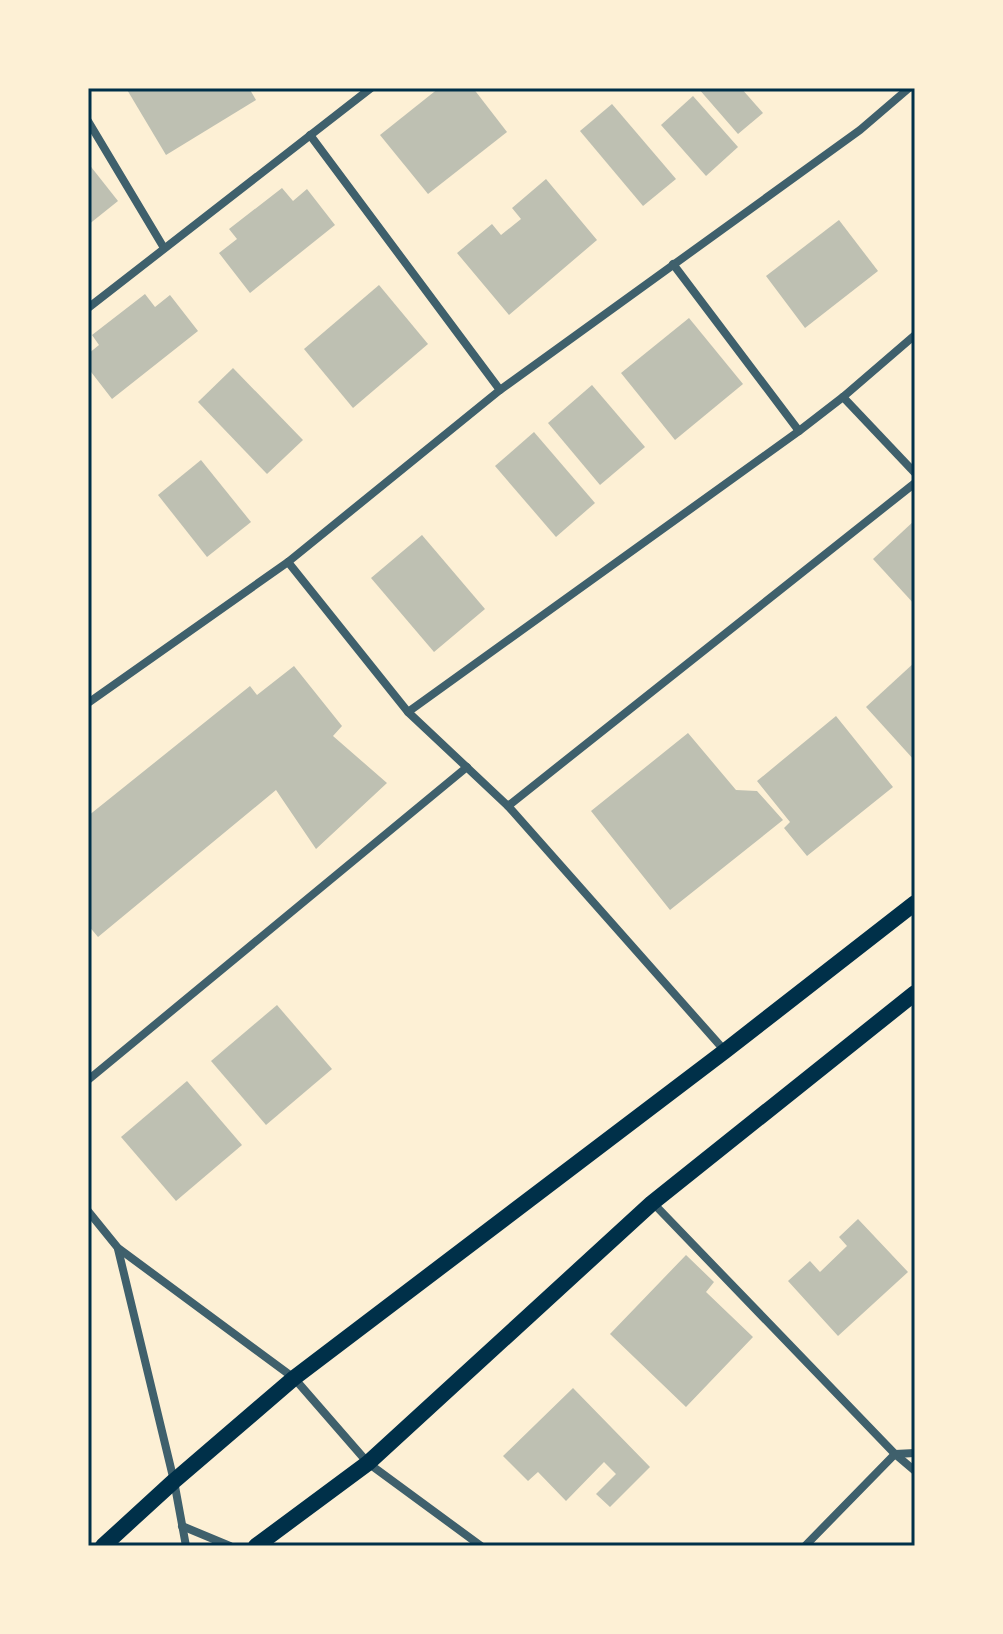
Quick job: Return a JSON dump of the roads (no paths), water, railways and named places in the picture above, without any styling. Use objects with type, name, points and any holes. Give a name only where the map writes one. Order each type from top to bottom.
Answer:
[{"type":"main road","points":[[103,1546],[294,1378],[915,903]]},
{"type":"main road","points":[[256,1546],[368,1463],[652,1203],[915,993]]},
{"type":"street","points":[[88,308],[371,88]]},
{"type":"street","points":[[88,703],[288,562],[500,390],[860,130],[909,88]]},
{"type":"street","points":[[88,121],[164,248]]},
{"type":"street","points":[[310,135],[500,390]]},
{"type":"street","points":[[673,264],[799,431]]},
{"type":"street","points":[[408,712],[799,431],[915,335]]},
{"type":"street","points":[[843,397],[915,473]]},
{"type":"street","points":[[508,806],[915,483]]},
{"type":"street","points":[[288,562],[408,712],[508,806],[725,1051]]},
{"type":"street","points":[[88,1080],[467,767]]},
{"type":"street","points":[[652,1203],[915,1471]]},
{"type":"street","points":[[88,1211],[118,1248],[294,1378],[368,1463],[481,1546]]},
{"type":"street","points":[[118,1248],[174,1481],[186,1546]]},
{"type":"street","points":[[805,1546],[895,1454],[915,1453]]},
{"type":"street","points":[[182,1526],[230,1546]]}]
